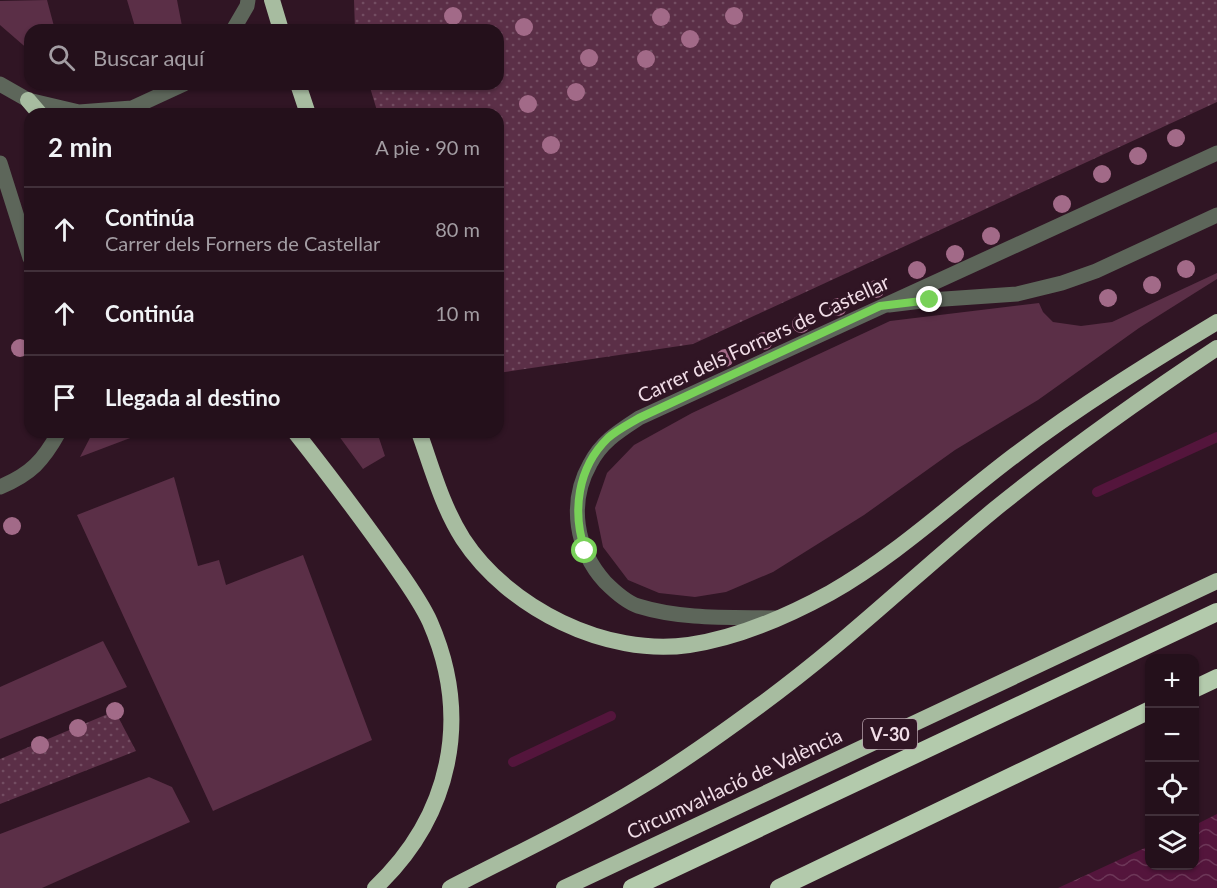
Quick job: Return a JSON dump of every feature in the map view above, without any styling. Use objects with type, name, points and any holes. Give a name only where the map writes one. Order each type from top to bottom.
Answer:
[{"type":"highway","points":[[272,0],[279,24]]},
{"type":"highway","points":[[300,90],[306,108]]},
{"type":"highway","points":[[28,100],[35,108]]},
{"type":"highway","points":[[421,438],[443,501],[464,539],[483,564],[529,605],[557,621],[612,640],[644,645],[687,645],[734,636],[779,618],[829,593],[882,559],[1017,453],[1146,365],[1217,322]]},
{"type":"highway","points":[[450,888],[573,825],[642,786],[709,743],[761,705],[1073,448],[1144,396],[1217,348]]},
{"type":"highway","points":[[300,438],[356,510],[429,619],[443,656],[452,702],[450,747],[441,789],[422,831],[397,867],[375,888]]},
{"type":"highway","name":"Circumval·lació de València","points":[[564,888],[1217,581]]},
{"type":"highway","points":[[632,888],[1217,612]]},
{"type":"highway","points":[[1199,687],[1217,678]]},
{"type":"highway","points":[[779,888],[1145,712]]},
{"type":"street","points":[[236,24],[248,0]]},
{"type":"street","points":[[0,84],[28,100],[62,108]]},
{"type":"street","points":[[132,108],[171,90]]},
{"type":"street","name":"Carrer dels Forners de Castellar","points":[[779,618],[680,616],[636,606],[613,591],[594,570],[585,551],[577,513],[584,477],[590,463],[608,438],[639,418],[1217,153]]},
{"type":"street","points":[[0,163],[24,239]]},
{"type":"street","points":[[880,306],[1017,294],[1062,283],[1096,271],[1217,215]]},
{"type":"street","points":[[0,487],[21,478],[47,454],[56,438]]},
{"type":"shaded area","points":[[47,0],[53,24],[24,24],[24,46],[0,25],[0,1]]},
{"type":"shaded area","points":[[127,0],[177,0],[182,24],[134,24]]},
{"type":"shaded area","points":[[354,0],[1217,0],[1217,102],[693,344],[504,372],[504,108],[376,108],[371,90],[504,90],[504,24],[355,24]]},
{"type":"shaded area","points":[[1217,273],[1217,279],[1139,328],[1038,400],[955,450],[864,515],[773,572],[726,592],[695,597],[659,593],[628,580],[603,547],[595,508],[607,473],[634,445],[692,413],[890,321],[1039,303],[1043,312],[1053,322],[1081,326],[1112,322]]},
{"type":"shaded area","points":[[90,438],[130,438],[80,457]]},
{"type":"shaded area","points":[[340,438],[379,438],[385,456],[363,469]]},
{"type":"shaded area","points":[[174,477],[198,566],[219,560],[226,585],[303,555],[372,740],[213,811],[77,515]]},
{"type":"shaded area","points":[[103,641],[127,687],[0,739],[0,687]]},
{"type":"shaded area","points":[[115,711],[136,751],[0,804],[0,759]]},
{"type":"shaded area","points":[[149,777],[172,787],[190,822],[42,888],[0,888],[0,834]]},
{"type":"water","points":[[1217,814],[1217,888],[1058,888],[1145,848],[1145,870],[1199,870],[1199,823]]},
{"type":"waterway","points":[[1097,492],[1217,437]]},
{"type":"waterway","points":[[513,762],[611,716]]},
{"type":"route","points":[[585,551],[577,513],[579,496],[590,463],[608,438],[639,418],[880,306],[930,300]]}]
